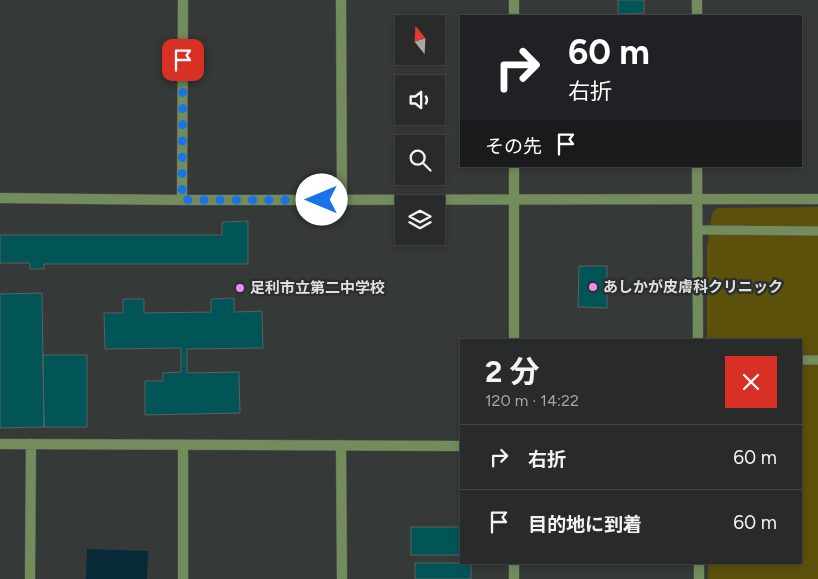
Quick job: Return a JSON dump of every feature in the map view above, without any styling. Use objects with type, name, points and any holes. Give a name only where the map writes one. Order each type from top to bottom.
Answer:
[{"type":"street","points":[[182,200],[183,0]]},
{"type":"street","points":[[341,0],[342,200]]},
{"type":"street","points":[[514,0],[514,15]]},
{"type":"street","points":[[697,0],[697,15]]},
{"type":"street","points":[[514,167],[514,339]]},
{"type":"street","points":[[697,167],[698,339]]},
{"type":"street","points":[[0,198],[182,200],[818,199]]},
{"type":"street","points":[[0,444],[460,446]]},
{"type":"street","points":[[30,579],[32,444]]},
{"type":"street","points":[[183,445],[183,579]]},
{"type":"street","points":[[342,445],[342,579]]},
{"type":"street","points":[[514,564],[514,579]]},
{"type":"street","points":[[699,564],[699,579]]},
{"type":"lane","points":[[698,230],[818,231]]},
{"type":"lane","points":[[802,360],[818,360]]},
{"type":"shaded area","points":[[818,207],[818,579],[708,579],[708,564],[802,564],[802,339],[707,339],[707,247],[712,213],[717,208]]},
{"type":"water","points":[[87,549],[148,551],[147,579],[86,579]]},
{"type":"building","points":[[618,0],[644,0],[644,13],[618,14]]},
{"type":"building","points":[[248,221],[248,264],[44,264],[44,269],[30,269],[30,263],[0,263],[0,235],[222,235],[222,222]]},
{"type":"building","name":"あしかが皮膚科クリニック","points":[[579,266],[607,266],[607,308],[578,307]]},
{"type":"building","points":[[42,293],[44,427],[0,428],[0,294]]},
{"type":"building","points":[[234,298],[234,312],[262,311],[263,348],[187,349],[187,373],[239,372],[240,413],[145,415],[145,381],[163,381],[163,373],[181,372],[181,348],[105,349],[104,313],[123,313],[123,299],[144,299],[144,313],[211,312],[211,299]]},
{"type":"building","points":[[43,355],[87,355],[87,427],[44,427]]},
{"type":"building","points":[[411,527],[460,527],[460,555],[411,555]]},
{"type":"building","points":[[415,563],[471,564],[471,579],[415,579]]},
{"type":"place","name":"あしかが皮膚科クリニック","points":[[593,287]]},
{"type":"place","name":"足利市立第二中学校","points":[[240,288]]},
{"type":"route","points":[[183,60],[182,200],[322,200]]}]
